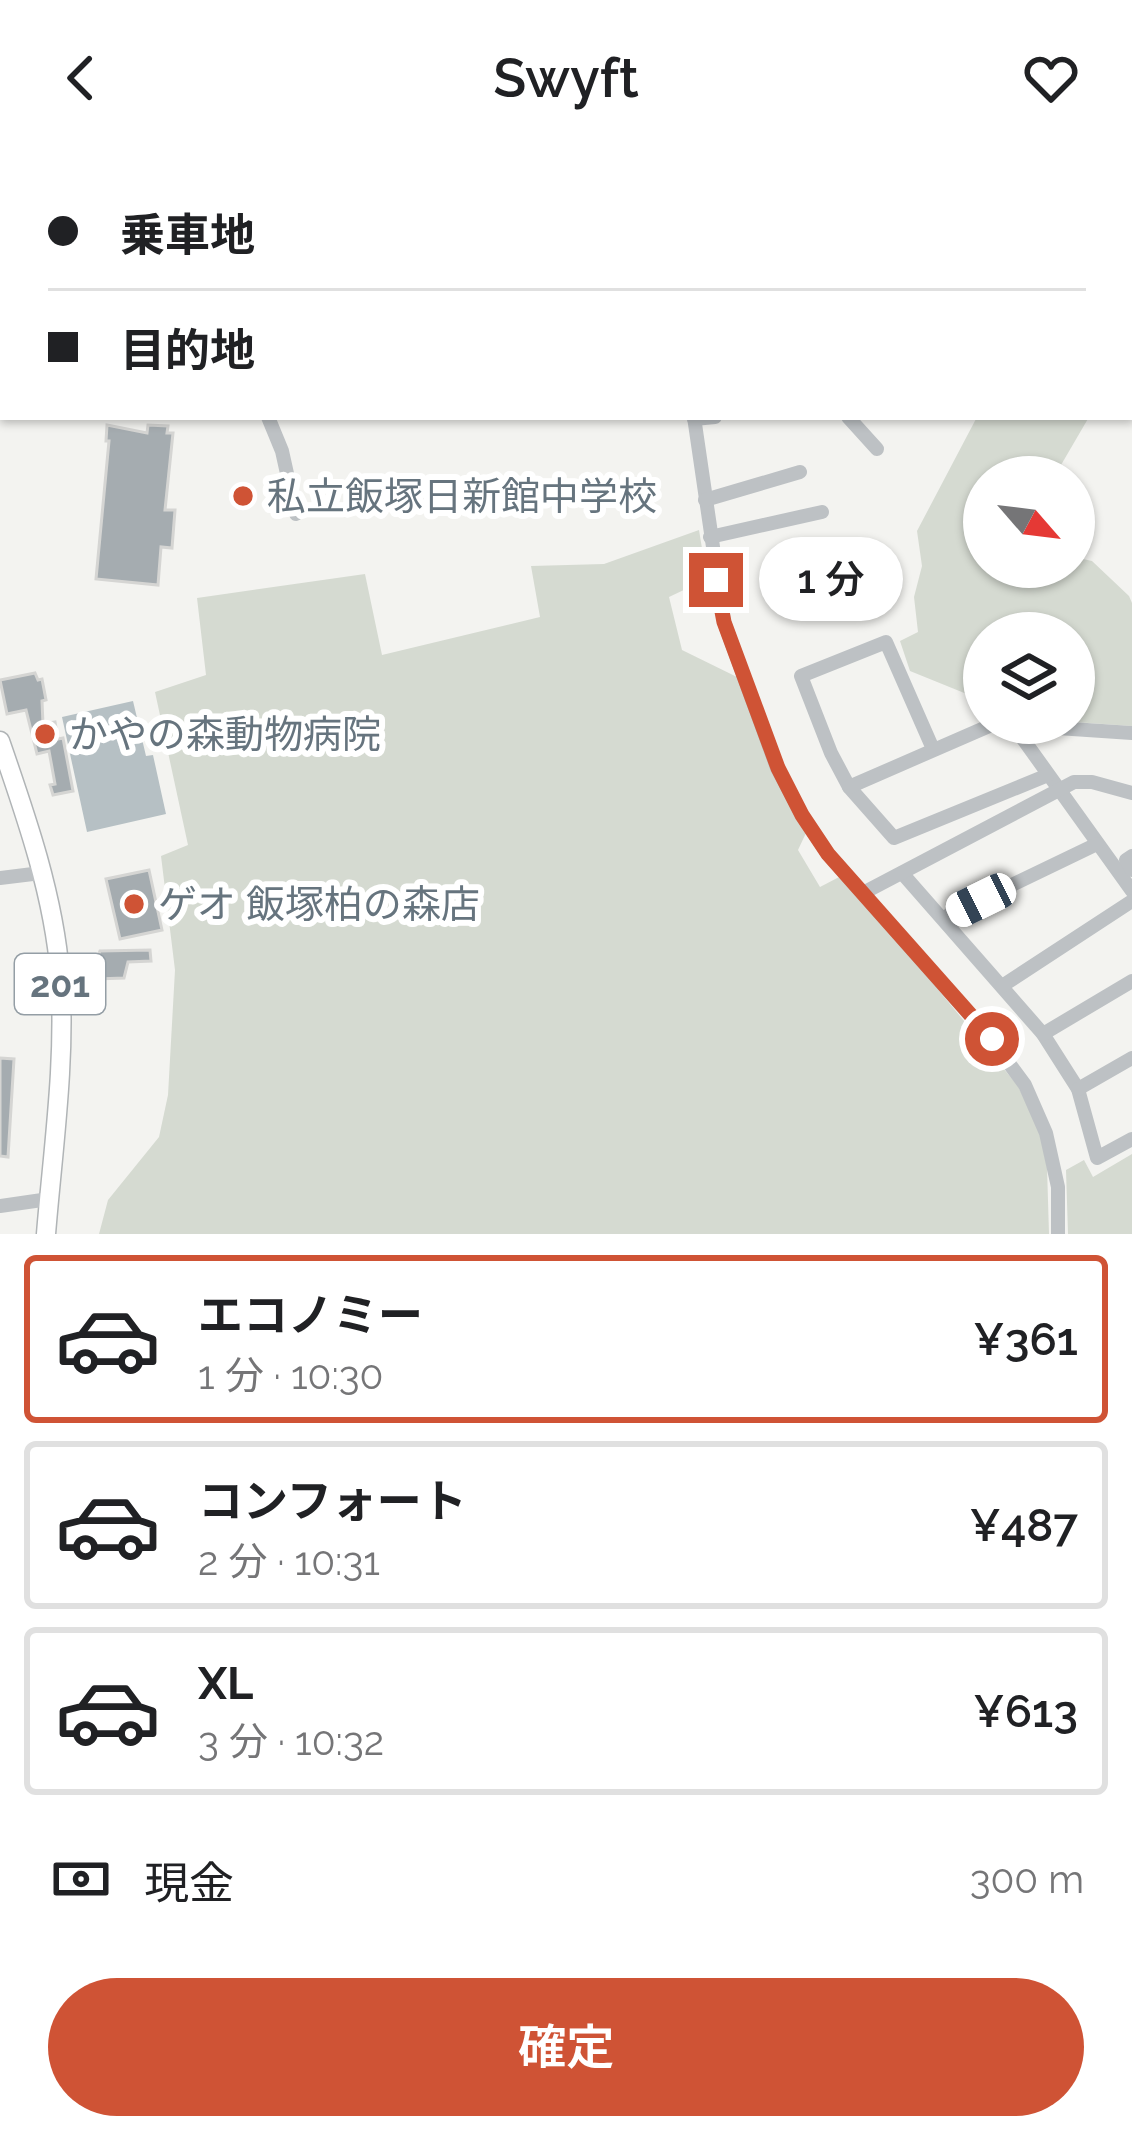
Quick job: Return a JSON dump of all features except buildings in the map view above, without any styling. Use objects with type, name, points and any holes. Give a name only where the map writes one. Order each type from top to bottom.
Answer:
[{"type":"highway","name":"201","points":[[0,741],[41,873],[60,973],[59,1086],[46,1234]]},
{"type":"street","points":[[269,420],[282,451],[296,514]]},
{"type":"street","points":[[694,420],[724,622],[778,768],[828,854],[992,1039],[1025,1085],[1046,1133],[1058,1187],[1058,1234]]},
{"type":"street","points":[[851,420],[877,449]]},
{"type":"street","points":[[705,500],[800,472]]},
{"type":"street","points":[[710,536],[822,512]]},
{"type":"street","points":[[933,749],[886,641],[801,676],[849,787],[894,838],[1053,782],[1082,781],[1132,793]]},
{"type":"street","points":[[1095,730],[1132,733]]},
{"type":"street","points":[[849,787],[963,737]]},
{"type":"street","points":[[1025,744],[1132,891]]},
{"type":"street","points":[[865,892],[1053,782]]},
{"type":"street","points":[[943,919],[1097,844]]},
{"type":"street","points":[[1132,856],[1126,860],[1132,870]]},
{"type":"street","points":[[0,878],[41,873]]},
{"type":"street","points":[[902,873],[1043,1034],[1078,1089],[1097,1158],[1132,1139]]},
{"type":"street","points":[[1002,986],[1132,901]]},
{"type":"street","points":[[1043,1034],[1132,980]]},
{"type":"street","points":[[1078,1089],[1132,1058]]},
{"type":"street","points":[[0,1206],[49,1199]]},
{"type":"shaded area","points":[[975,420],[1087,420],[1066,456],[963,456],[963,588],[1095,588],[1095,564],[1132,603],[1132,726],[1095,723],[1095,612],[963,612],[963,692],[910,671],[900,641],[918,632],[914,597],[922,566],[917,531]]},
{"type":"shaded area","points":[[699,530],[707,579],[669,597],[682,650],[737,677],[773,774],[806,833],[798,850],[820,887],[843,875],[1018,1086],[1039,1130],[1047,1167],[1049,1234],[99,1234],[108,1200],[159,1137],[168,1095],[175,970],[161,856],[188,845],[155,692],[206,675],[197,598],[365,574],[382,655],[540,617],[531,566],[604,564]]},
{"type":"shaded area","points":[[133,701],[146,756],[153,755],[166,814],[87,832],[62,717]]},
{"type":"shaded area","points":[[1132,1154],[1132,1234],[1068,1234],[1066,1170],[1084,1160],[1093,1177]]},
{"type":"place","name":"私立飯塚日新館中学校","points":[[243,496]]},
{"type":"place","name":"かやの森動物病院","points":[[45,734]]},
{"type":"place","name":"ゲオ 飯塚柏の森店","points":[[134,904]]},
{"type":"route","points":[[716,580],[724,622],[778,768],[802,815],[828,854],[992,1039]]}]
